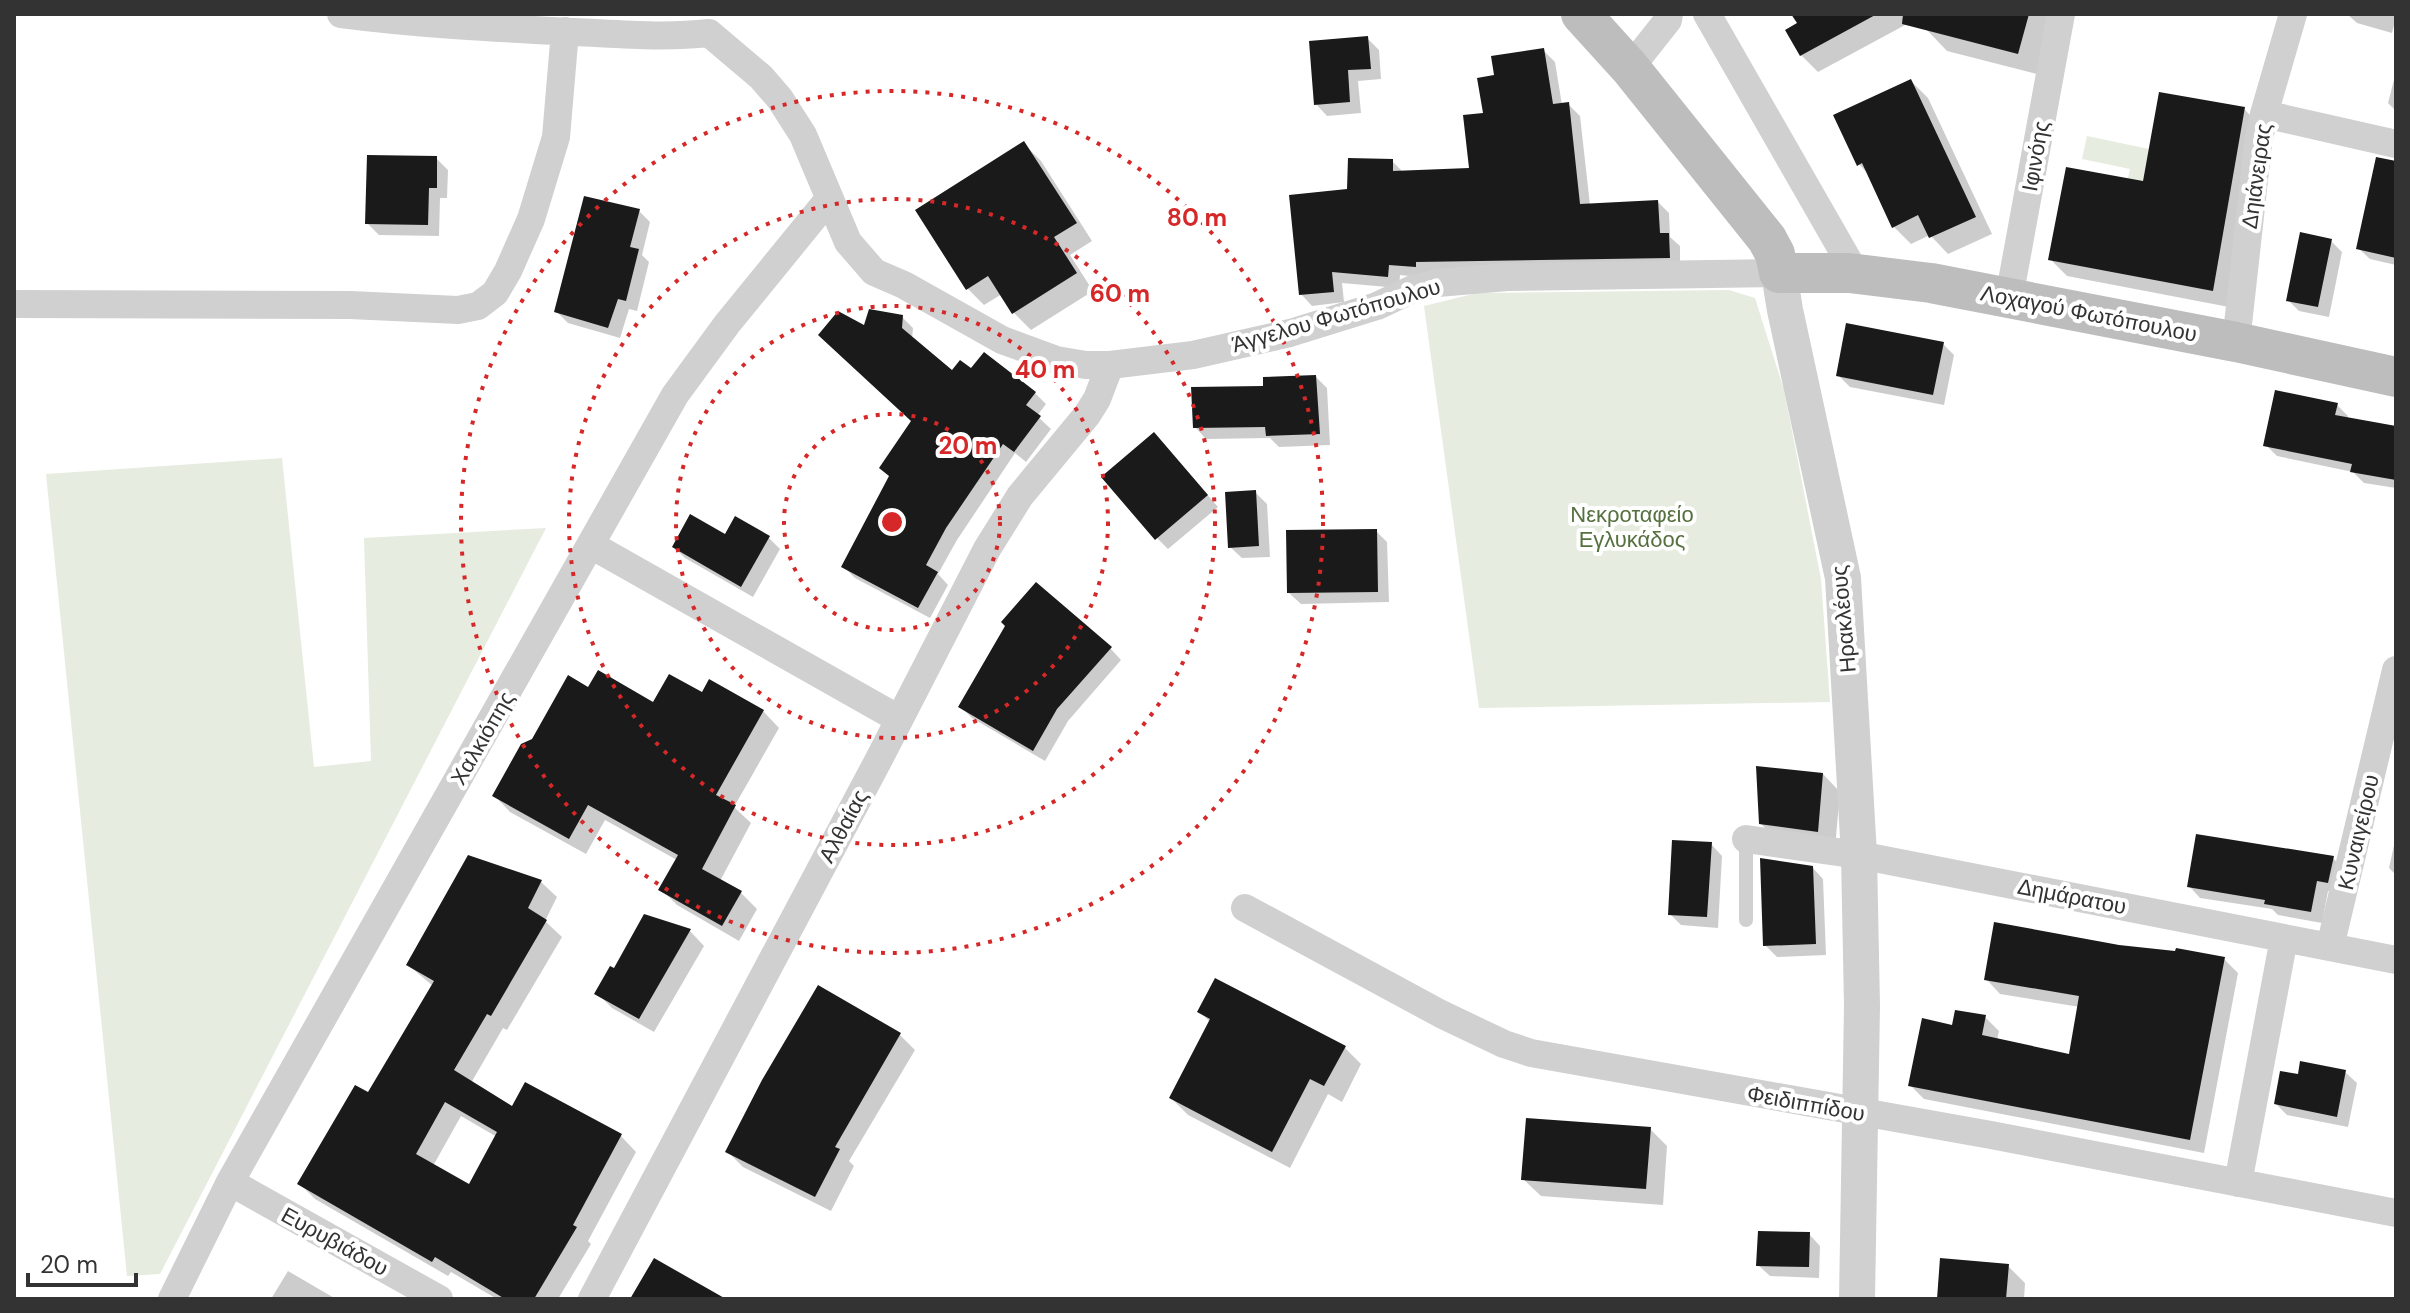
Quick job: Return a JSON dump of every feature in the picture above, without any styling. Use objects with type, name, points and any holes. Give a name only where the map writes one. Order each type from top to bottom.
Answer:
[{"type":"main road","name":"Ηρακλέους","points":[[1581,14],[1630,68],[1767,239],[1775,254],[1779,273]]},
{"type":"main road","name":"Λοχαγού Φωτόπουλου","points":[[1779,273],[1856,274],[1931,283],[2236,342],[2396,377]]},
{"type":"street","points":[[341,14],[430,24],[674,37],[707,24]]},
{"type":"street","points":[[1630,68],[1668,20],[1669,14]]},
{"type":"street","points":[[1707,14],[1856,274]]},
{"type":"street","name":"Ιφινόης","points":[[2009,298],[2061,14]]},
{"type":"street","name":"Δηιάνειρας","points":[[2236,342],[2258,144],[2293,14]]},
{"type":"street","name":"Άγγελου Φωτόπουλου","points":[[707,24],[780,99],[803,135],[848,242],[874,272],[1021,349],[1070,363],[1110,365],[1193,355],[1290,333],[1438,283],[1507,277],[1779,273]]},
{"type":"street","points":[[14,304],[263,304],[458,310],[478,306],[495,293],[531,219],[556,137],[565,31]]},
{"type":"street","points":[[2264,114],[2396,144]]},
{"type":"street","name":"Χαλκιόπης","points":[[172,1299],[230,1182],[591,545],[637,458],[704,353],[828,200]]},
{"type":"street","name":"Ηρακλέους","points":[[1779,273],[1843,578],[1859,855],[1862,1006],[1857,1299]]},
{"type":"street","name":"Αλθαίας","points":[[592,1299],[1000,527],[1020,496],[1087,415],[1110,365]]},
{"type":"street","points":[[591,545],[899,719]]},
{"type":"street","name":"Κυναιγείρου","points":[[2330,947],[2396,670]]},
{"type":"street","name":"Δημάρατου","points":[[1746,839],[1859,855],[2396,960]]},
{"type":"street","name":"Φειδιππίδου","points":[[1245,908],[1441,1014],[1518,1049],[2396,1213]]},
{"type":"street","points":[[2238,1183],[2284,938]]},
{"type":"street","name":"Ευρυβιάδου","points":[[230,1182],[439,1299]]},
{"type":"lane","points":[[1746,839],[1746,920]]},
{"type":"green space","points":[[2087,136],[2149,149],[2138,204],[2123,201],[2130,169],[2082,159]]},
{"type":"green space","name":"Νεκροταφείο Εγλυκάδος","points":[[1729,290],[1755,298],[1784,390],[1821,579],[1830,702],[1479,708],[1424,306],[1477,293]]},
{"type":"green space","points":[[282,458],[314,767],[371,761],[364,538],[546,528],[160,1274],[127,1276],[46,474]]},
{"type":"building","points":[[1791,14],[1877,14],[1800,56],[1785,30],[1797,23]]},
{"type":"building","points":[[1903,14],[2029,14],[2018,54],[1902,24]]},
{"type":"building","points":[[1368,36],[1371,69],[1348,70],[1350,102],[1314,105],[1309,41]]},
{"type":"building","points":[[1544,48],[1553,104],[1569,102],[1580,204],[1658,200],[1660,233],[1669,233],[1670,258],[1416,262],[1416,267],[1389,265],[1388,277],[1332,272],[1334,292],[1299,295],[1289,195],[1347,189],[1348,158],[1393,159],[1393,171],[1469,168],[1463,115],[1483,113],[1477,78],[1494,75],[1491,56]]},
{"type":"building","points":[[1911,79],[1976,217],[1929,238],[1918,215],[1892,228],[1862,163],[1857,166],[1833,115]]},
{"type":"building","points":[[2159,92],[2245,107],[2213,291],[2048,260],[2066,167],[2143,181]]},
{"type":"building","points":[[1024,141],[1077,223],[1054,237],[1077,273],[1012,314],[988,276],[966,290],[915,210]]},
{"type":"building","points":[[367,155],[437,156],[437,188],[429,188],[428,225],[365,224]]},
{"type":"building","points":[[2376,157],[2396,161],[2396,258],[2356,249]]},
{"type":"building","points":[[584,196],[640,209],[630,247],[639,249],[626,301],[618,299],[608,328],[554,312]]},
{"type":"building","points":[[2300,232],[2332,239],[2318,307],[2286,301]]},
{"type":"building","points":[[869,309],[903,315],[902,328],[952,370],[960,360],[971,368],[984,352],[1036,392],[1026,405],[1041,416],[1014,452],[1003,444],[946,528],[926,565],[938,572],[918,608],[841,567],[889,476],[879,468],[911,421],[818,335],[838,311],[864,325]]},
{"type":"building","points":[[1846,323],[1944,342],[1933,395],[1836,376]]},
{"type":"building","points":[[1316,375],[1320,434],[1266,436],[1265,427],[1193,428],[1191,387],[1263,386],[1263,377]]},
{"type":"building","points":[[2275,390],[2338,403],[2335,415],[2396,426],[2396,480],[2350,472],[2352,464],[2263,446]]},
{"type":"building","points":[[1154,432],[1208,495],[1155,540],[1101,477]]},
{"type":"building","points":[[1256,490],[1259,546],[1228,548],[1225,492]]},
{"type":"building","points":[[690,514],[725,534],[735,516],[770,536],[741,587],[672,547]]},
{"type":"building","points":[[1377,529],[1378,592],[1287,593],[1286,530]]},
{"type":"building","points":[[1036,582],[1112,647],[1057,709],[1033,751],[958,707],[1005,626],[1001,622]]},
{"type":"building","points":[[598,670],[653,702],[669,674],[702,692],[709,679],[764,710],[716,795],[736,805],[702,869],[742,891],[722,926],[658,890],[678,855],[588,805],[569,839],[492,796],[521,744],[532,739],[568,675],[588,687]]},
{"type":"building","points":[[1756,766],[1823,773],[1818,832],[1759,824]]},
{"type":"building","points":[[2196,834],[2334,856],[2328,883],[2317,881],[2311,912],[2264,904],[2265,900],[2187,887]]},
{"type":"building","points":[[1672,840],[1712,842],[1707,917],[1668,915]]},
{"type":"building","points":[[468,855],[542,880],[528,908],[547,920],[491,1016],[487,1014],[454,1070],[512,1106],[525,1082],[622,1134],[573,1225],[577,1227],[534,1299],[505,1299],[435,1257],[432,1262],[297,1184],[355,1085],[368,1092],[434,981],[406,965]],"holes":[[[445,1102],[497,1132],[469,1184],[416,1154]]]},
{"type":"building","points":[[1760,858],[1813,866],[1816,944],[1763,946]]},
{"type":"building","points":[[644,914],[691,929],[639,1019],[594,994],[610,966],[614,968]]},
{"type":"building","points":[[1994,922],[2119,945],[2175,951],[2176,948],[2225,957],[2190,1140],[1908,1086],[1922,1018],[1952,1025],[1955,1010],[1986,1015],[1982,1035],[2069,1054],[2079,996],[1984,980]]},
{"type":"building","points":[[1215,978],[1346,1046],[1324,1086],[1310,1079],[1272,1152],[1169,1098],[1210,1019],[1197,1012]]},
{"type":"building","points":[[818,985],[901,1033],[835,1147],[840,1149],[815,1197],[725,1152],[762,1080]]},
{"type":"building","points":[[2300,1061],[2346,1070],[2337,1117],[2274,1104],[2280,1071],[2298,1074]]},
{"type":"building","points":[[1526,1118],[1651,1127],[1646,1189],[1521,1180]]},
{"type":"building","points":[[1758,1231],[1810,1232],[1809,1267],[1756,1266]]},
{"type":"building","points":[[654,1258],[726,1299],[630,1299]]},
{"type":"building","points":[[1940,1258],[2009,1264],[2006,1299],[1937,1299]]}]
